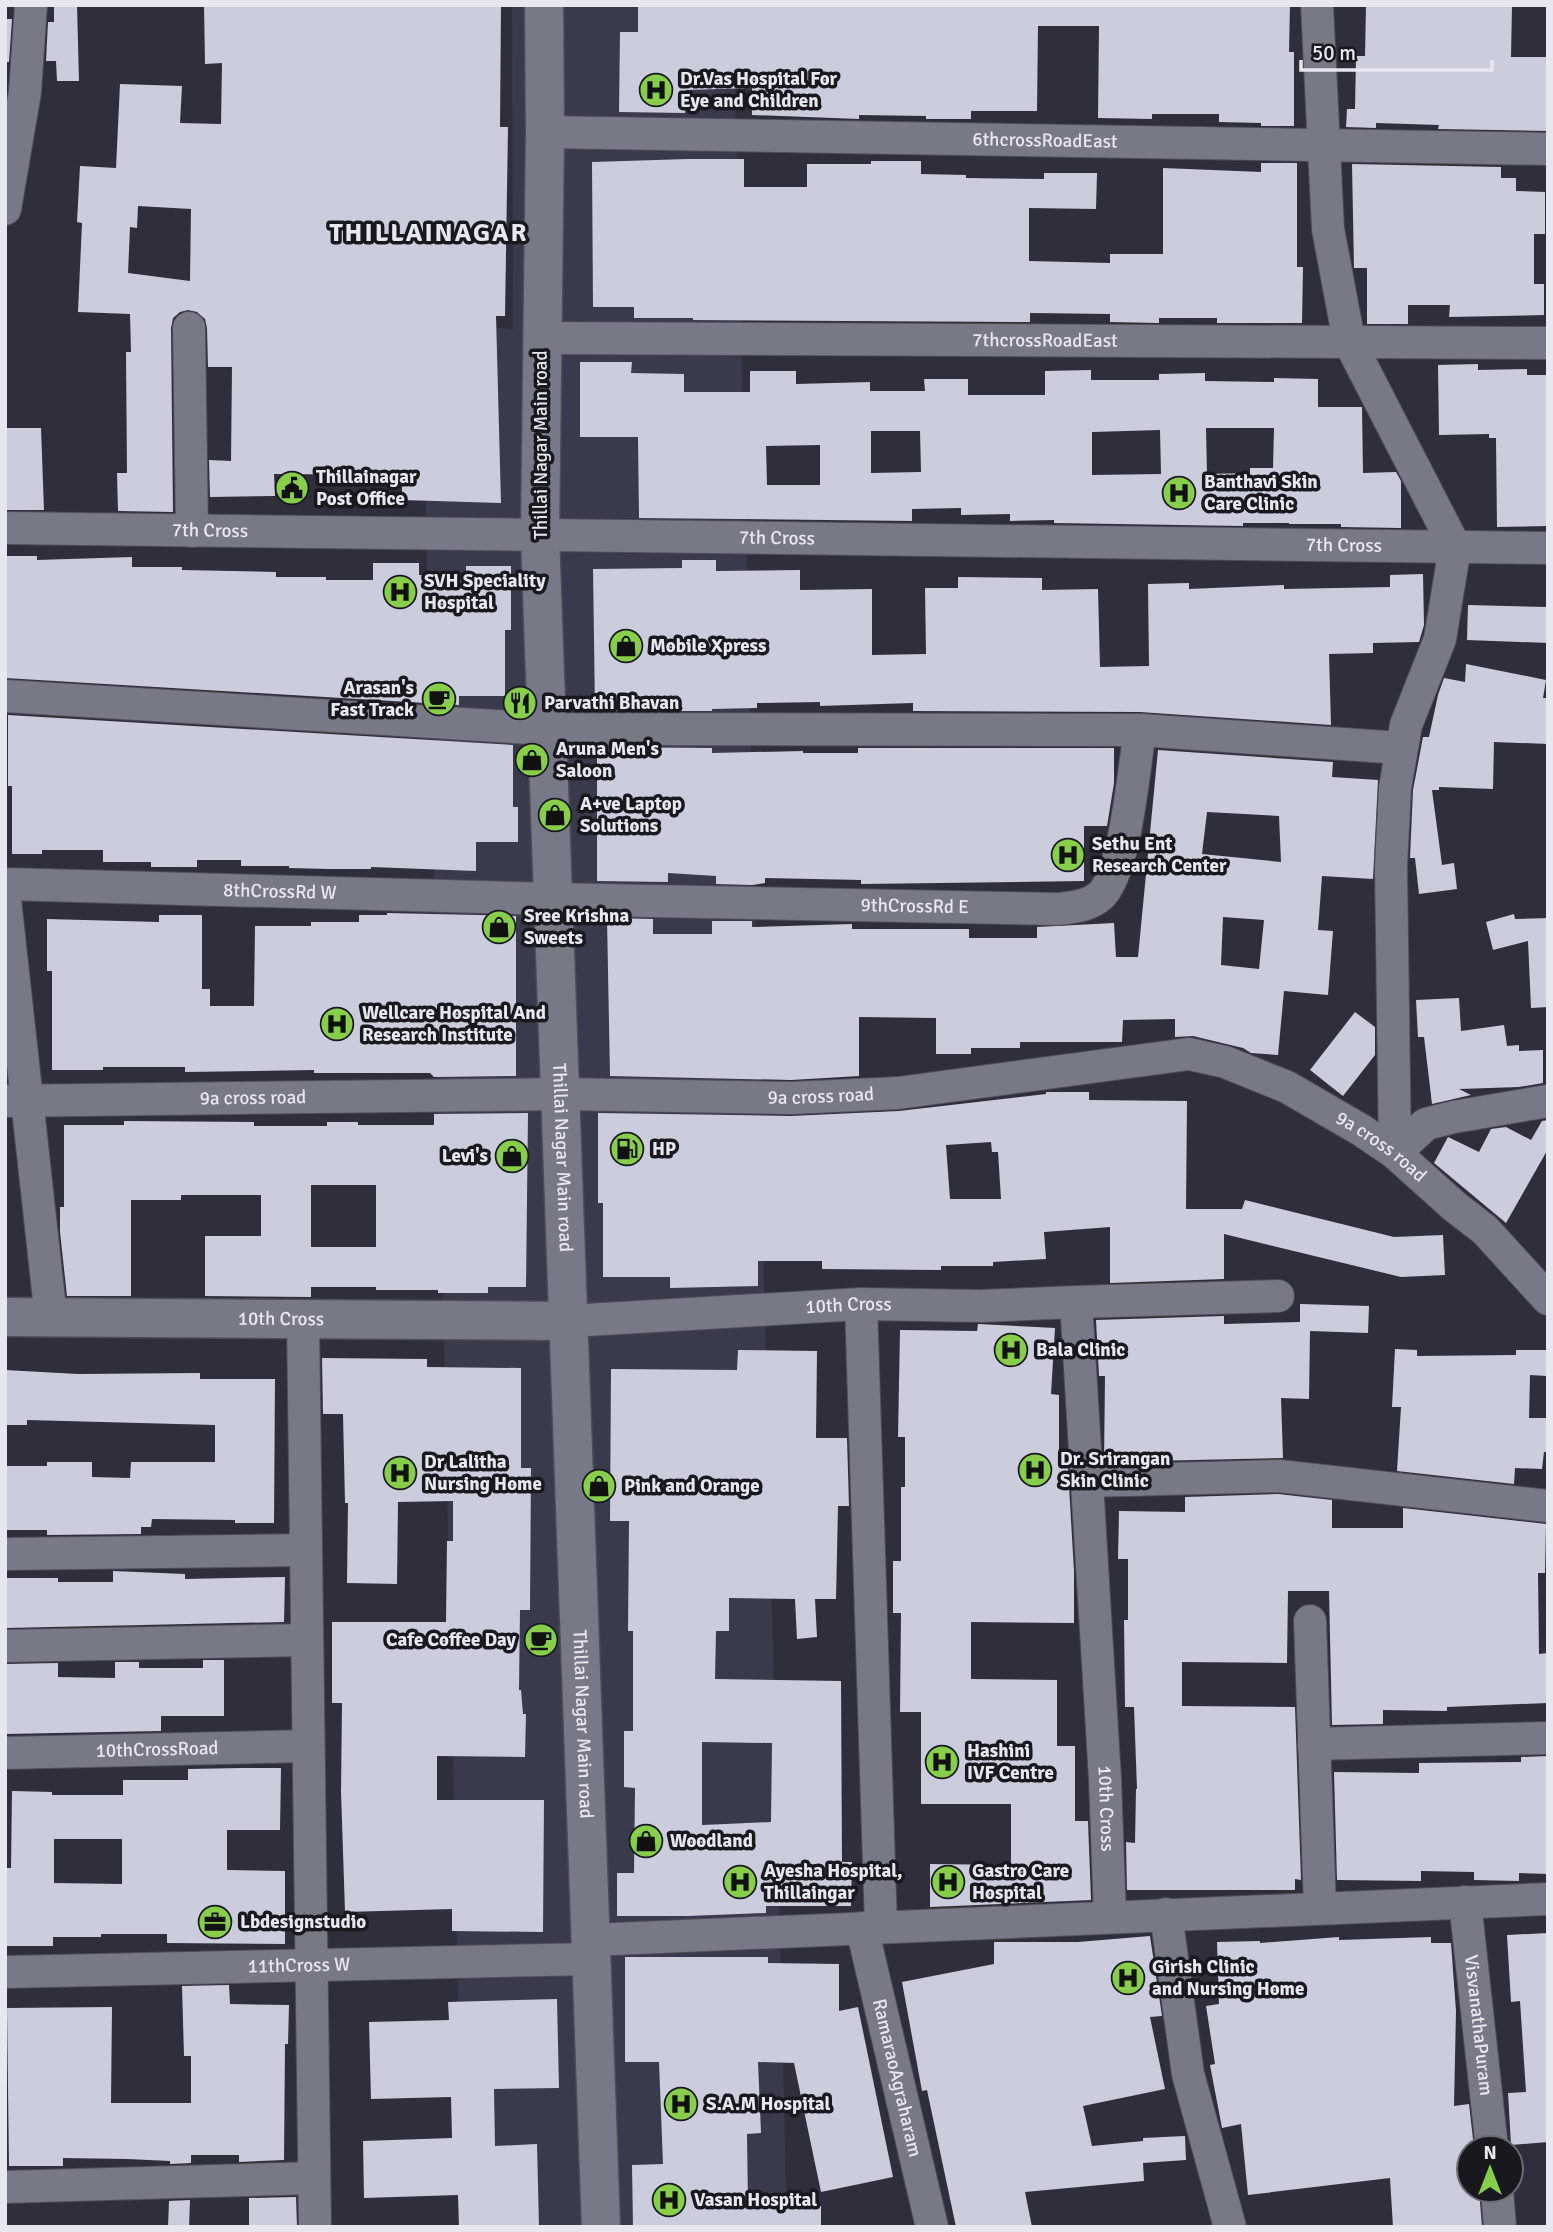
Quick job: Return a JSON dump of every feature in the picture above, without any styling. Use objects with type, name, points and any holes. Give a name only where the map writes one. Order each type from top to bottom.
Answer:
[{"type":"street","points":[[5,209],[13,116],[25,92],[32,5]]},
{"type":"street","name":"Thillai Nagar Main road","points":[[544,5],[540,536],[601,2227]]},
{"type":"street","points":[[1317,5],[1328,229],[1349,341],[1455,547],[1440,639],[1406,725],[1395,788],[1391,866],[1395,1153]]},
{"type":"street","name":"6thcrossRoadEast","points":[[545,132],[1548,149]]},
{"type":"street","points":[[189,328],[192,531]]},
{"type":"street","name":"7thcrossRoadEast","points":[[541,338],[1548,344]]},
{"type":"street","name":"7th Cross","points":[[5,528],[1548,548]]},
{"type":"street","points":[[5,696],[547,729],[1140,730],[1401,748]]},
{"type":"street","name":"9thCrossRd E","points":[[553,899],[1059,909],[1084,905],[1098,898],[1106,888],[1121,850],[1140,730]]},
{"type":"street","name":"8thCrossRd W","points":[[5,884],[553,899]]},
{"type":"street","points":[[5,901],[16,1100],[51,1318]]},
{"type":"street","name":"9a cross road","points":[[16,1100],[560,1094],[791,1098],[898,1093],[1189,1054],[1225,1062],[1287,1087],[1362,1130],[1395,1153],[1454,1206],[1486,1230],[1548,1299]]},
{"type":"street","points":[[1395,1153],[1426,1124],[1454,1116],[1548,1101]]},
{"type":"street","points":[[1076,1302],[1278,1296]]},
{"type":"street","name":"10th Cross","points":[[5,1317],[569,1321],[861,1304],[981,1306],[1076,1302],[1104,1765],[1110,1917]]},
{"type":"street","name":"RamaraoAgraharam","points":[[861,1304],[872,1927],[932,2227]]},
{"type":"street","points":[[303,1320],[315,2227]]},
{"type":"street","points":[[1087,1481],[1279,1476],[1548,1506]]},
{"type":"street","points":[[5,1554],[306,1550]]},
{"type":"street","points":[[1310,1621],[1320,1908]]},
{"type":"street","points":[[5,1646],[307,1640]]},
{"type":"street","points":[[1314,1744],[1548,1738]]},
{"type":"street","name":"10thCrossRoad","points":[[5,1753],[308,1746]]},
{"type":"street","name":"11thCross W","points":[[5,1972],[311,1964],[591,1950],[872,1927],[1548,1899]]},
{"type":"street","name":"VisvanathaPuram","points":[[1465,1902],[1490,2134]]},
{"type":"street","points":[[1166,1914],[1188,2074],[1230,2227]]},
{"type":"street","points":[[5,2187],[314,2178]]},
{"type":"street","points":[[1498,2204],[1500,2227]]},
{"type":"shaded area","points":[[512,5],[733,5],[787,2227],[463,2227],[422,325],[513,329]]},
{"type":"building","points":[[54,5],[77,5],[79,81],[57,81],[56,61],[46,61],[48,22],[54,22]]},
{"type":"building","points":[[204,5],[501,5],[500,127],[508,127],[505,316],[496,316],[501,503],[402,500],[402,475],[274,474],[275,496],[210,497],[209,460],[231,461],[232,367],[208,367],[205,319],[197,312],[188,310],[173,318],[171,328],[173,512],[118,511],[117,473],[127,473],[126,352],[131,352],[130,314],[78,312],[82,223],[77,222],[80,166],[116,168],[120,84],[182,86],[180,123],[221,124],[222,63],[205,64]],"holes":[[[138,206],[191,209],[190,281],[128,273],[130,227],[137,228]]]},
{"type":"building","points":[[638,5],[1290,5],[1289,52],[1294,52],[1294,126],[1219,122],[1219,114],[1152,114],[1152,119],[1098,118],[1099,26],[1038,26],[1037,111],[971,111],[971,119],[926,119],[926,116],[859,115],[859,119],[752,115],[752,88],[686,90],[685,113],[619,112],[620,32],[638,32]]},
{"type":"building","points":[[1366,5],[1512,5],[1511,57],[1548,57],[1548,131],[1438,129],[1439,125],[1376,123],[1376,128],[1346,127],[1347,109],[1355,109],[1356,56],[1365,56]]},
{"type":"building","points":[[5,19],[12,19],[9,62],[5,62]]},
{"type":"building","points":[[744,159],[744,187],[807,187],[807,164],[871,164],[871,161],[921,161],[921,174],[966,175],[966,178],[1044,179],[1044,173],[1097,173],[1096,209],[1029,208],[1029,261],[1110,263],[1110,254],[1163,254],[1163,168],[1261,172],[1261,163],[1297,163],[1297,267],[1303,267],[1302,323],[1217,323],[1217,318],[1159,318],[1159,323],[1110,322],[1110,314],[1030,313],[1030,322],[693,320],[634,318],[634,307],[593,307],[592,162]]},
{"type":"building","points":[[1352,164],[1501,167],[1501,178],[1516,178],[1516,191],[1545,192],[1545,234],[1534,234],[1534,284],[1544,284],[1544,315],[1449,317],[1450,305],[1408,305],[1408,324],[1367,324],[1367,268],[1354,268]]},
{"type":"building","points":[[580,362],[632,362],[631,373],[684,374],[684,392],[750,392],[750,371],[796,371],[796,384],[870,382],[870,391],[925,391],[924,379],[968,379],[968,395],[1045,395],[1045,371],[1091,370],[1091,380],[1159,380],[1159,374],[1205,373],[1205,381],[1274,382],[1274,378],[1318,379],[1318,407],[1362,407],[1363,473],[1396,472],[1401,481],[1401,528],[1289,523],[1243,523],[1243,526],[1010,521],[1010,514],[961,515],[961,508],[912,509],[912,521],[639,518],[638,437],[580,437]],"holes":[[[1206,428],[1274,428],[1273,468],[1250,468],[1250,473],[1207,474]],[[1160,430],[1161,474],[1092,475],[1092,432]],[[871,431],[920,431],[921,472],[871,473]],[[820,445],[820,485],[767,485],[766,446]]]},
{"type":"building","points":[[1478,364],[1478,370],[1527,369],[1527,375],[1548,375],[1548,526],[1497,527],[1496,438],[1489,438],[1489,434],[1439,435],[1438,365]]},
{"type":"building","points":[[5,428],[41,428],[44,510],[5,510]]},
{"type":"building","points":[[5,556],[37,556],[37,560],[132,557],[132,567],[276,572],[276,577],[326,577],[326,580],[373,580],[373,563],[419,563],[419,575],[466,575],[466,566],[511,566],[511,630],[505,630],[505,696],[459,696],[459,705],[5,678]]},
{"type":"building","points":[[682,560],[716,560],[716,571],[800,570],[800,590],[872,589],[872,655],[926,654],[925,588],[958,588],[958,577],[1042,578],[1042,590],[1098,589],[1100,667],[1149,666],[1148,584],[1189,583],[1189,589],[1284,585],[1284,589],[1390,587],[1390,575],[1423,574],[1424,625],[1419,642],[1373,643],[1373,653],[1329,654],[1331,725],[1140,712],[913,711],[913,703],[820,706],[820,702],[757,703],[757,708],[712,711],[595,711],[593,569],[682,568]]},
{"type":"building","points":[[1468,605],[1548,607],[1548,643],[1467,640]]},
{"type":"building","points":[[1466,664],[1546,680],[1543,698],[1548,698],[1548,744],[1494,742],[1493,789],[1439,787],[1439,790],[1432,790],[1442,865],[1454,863],[1457,889],[1419,894],[1415,858],[1410,858],[1413,790],[1423,737],[1429,737],[1444,678],[1465,682]]},
{"type":"building","points":[[8,715],[513,745],[513,807],[518,807],[518,842],[476,842],[476,871],[241,866],[241,860],[197,860],[197,867],[151,867],[151,862],[103,862],[103,850],[42,850],[42,854],[12,854]]},
{"type":"building","points":[[597,747],[712,748],[712,753],[858,753],[858,748],[1114,748],[1114,783],[1107,826],[1084,826],[1084,881],[861,884],[861,880],[765,878],[765,883],[752,885],[716,884],[716,876],[668,873],[668,882],[597,881]]},
{"type":"building","points":[[1158,750],[1333,762],[1332,777],[1378,780],[1373,879],[1322,876],[1318,930],[1333,931],[1328,995],[1284,991],[1278,1055],[1251,1053],[1243,1048],[1193,1036],[1175,1037],[1175,1019],[1123,1020],[1122,1042],[1020,1042],[1020,1048],[971,1048],[971,1054],[936,1054],[936,1018],[859,1017],[859,1076],[791,1080],[610,1076],[607,918],[653,919],[653,934],[712,934],[712,921],[752,921],[752,927],[852,924],[852,929],[969,929],[969,938],[1037,938],[1037,927],[1114,923],[1116,957],[1138,957]],"holes":[[[1207,812],[1279,816],[1281,862],[1202,854]],[[1223,917],[1264,920],[1259,969],[1221,965]]]},
{"type":"building","points":[[387,913],[516,916],[516,1076],[434,1077],[430,1073],[314,1073],[314,1070],[185,1072],[185,1067],[52,1070],[52,971],[47,971],[47,919],[159,922],[159,915],[202,915],[202,989],[210,989],[210,1006],[254,1006],[255,926],[311,926],[311,922],[359,922],[359,915]]},
{"type":"building","points":[[1514,914],[1515,919],[1548,918],[1548,1007],[1531,1008],[1528,941],[1493,950],[1486,922]]},
{"type":"building","points":[[1459,998],[1461,1031],[1504,1025],[1507,1046],[1519,1045],[1519,1051],[1543,1050],[1543,1083],[1519,1087],[1459,1089],[1471,1095],[1432,1104],[1424,1037],[1418,1037],[1416,1000]]},
{"type":"building","points":[[1355,1012],[1375,1027],[1375,1055],[1343,1096],[1310,1070]]},
{"type":"building","points":[[1089,1092],[1089,1100],[1187,1101],[1186,1209],[1242,1209],[1245,1200],[1394,1237],[1443,1235],[1445,1275],[1401,1277],[1224,1234],[1224,1279],[1110,1283],[1110,1227],[1044,1232],[1046,1259],[993,1262],[993,1266],[941,1266],[941,1270],[822,1269],[822,1261],[758,1261],[758,1286],[670,1288],[670,1277],[603,1277],[603,1203],[598,1203],[598,1113],[791,1116],[899,1111],[1046,1094]],"holes":[[[991,1142],[992,1152],[998,1152],[1001,1199],[950,1199],[946,1145]]]},
{"type":"building","points":[[528,1113],[526,1287],[488,1287],[488,1293],[438,1293],[438,1290],[376,1290],[376,1287],[311,1287],[311,1297],[205,1296],[205,1236],[261,1236],[261,1195],[181,1195],[181,1200],[131,1200],[131,1296],[67,1296],[60,1232],[60,1207],[64,1207],[64,1125],[124,1125],[124,1121],[254,1122],[254,1126],[327,1126],[327,1122],[358,1122],[358,1125],[434,1125],[434,1114]],"holes":[[[311,1185],[376,1185],[376,1247],[311,1247]]]},
{"type":"building","points":[[1548,1120],[1548,1149],[1506,1223],[1434,1163],[1448,1137],[1479,1152],[1491,1129],[1506,1127],[1531,1140],[1542,1121]]},
{"type":"building","points":[[1300,1304],[1369,1306],[1368,1333],[1310,1331],[1309,1399],[1281,1398],[1283,1458],[1104,1462],[1105,1376],[1099,1376],[1096,1320],[1224,1316],[1224,1324],[1300,1322]]},
{"type":"building","points":[[978,1324],[1055,1328],[1051,1394],[1059,1395],[1059,1453],[1067,1453],[1074,1571],[1074,1623],[971,1622],[971,1679],[1057,1680],[1057,1746],[1075,1746],[1075,1821],[1088,1821],[1091,1900],[930,1907],[930,1864],[1011,1865],[1011,1804],[921,1804],[921,1712],[900,1712],[901,1613],[893,1613],[893,1561],[901,1561],[901,1487],[905,1487],[905,1437],[898,1437],[900,1330],[977,1331]]},
{"type":"building","points":[[1395,1349],[1417,1350],[1417,1356],[1516,1355],[1516,1350],[1547,1350],[1547,1376],[1530,1375],[1529,1418],[1548,1418],[1548,1452],[1544,1452],[1542,1469],[1515,1468],[1514,1484],[1397,1471],[1401,1407],[1392,1407]]},
{"type":"building","points":[[738,1350],[817,1351],[816,1438],[847,1438],[849,1506],[838,1506],[836,1599],[815,1599],[817,1637],[797,1639],[795,1599],[729,1598],[729,1631],[716,1631],[715,1679],[841,1681],[842,1862],[852,1862],[851,1906],[766,1906],[766,1913],[617,1916],[617,1873],[634,1873],[635,1788],[624,1787],[624,1731],[633,1731],[633,1631],[628,1631],[629,1521],[610,1521],[611,1369],[737,1370]],"holes":[[[702,1742],[772,1743],[771,1822],[702,1825]]]},
{"type":"building","points":[[322,1358],[427,1359],[427,1367],[521,1368],[521,1468],[531,1468],[530,1610],[520,1610],[519,1690],[523,1714],[526,1714],[525,1757],[437,1756],[437,1800],[544,1800],[543,1932],[452,1931],[452,1909],[345,1912],[341,1791],[342,1703],[332,1703],[332,1622],[446,1622],[447,1541],[453,1541],[453,1501],[398,1502],[397,1584],[347,1583],[348,1503],[345,1503],[343,1414],[323,1414]]},
{"type":"building","points":[[5,1370],[78,1374],[200,1373],[200,1379],[275,1379],[274,1523],[152,1519],[151,1527],[141,1527],[141,1534],[47,1535],[47,1530],[5,1530],[5,1466],[92,1462],[92,1477],[130,1478],[131,1462],[215,1462],[215,1425],[27,1420],[27,1425],[5,1425]]},
{"type":"building","points":[[1278,1494],[1332,1500],[1332,1528],[1403,1528],[1403,1508],[1546,1524],[1545,1573],[1538,1573],[1539,1654],[1548,1653],[1548,1703],[1447,1707],[1447,1711],[1383,1710],[1383,1724],[1332,1725],[1329,1591],[1288,1591],[1287,1663],[1182,1662],[1182,1706],[1295,1707],[1301,1880],[1295,1879],[1295,1890],[1127,1890],[1126,1842],[1135,1843],[1137,1789],[1134,1707],[1125,1707],[1124,1620],[1128,1620],[1128,1559],[1118,1559],[1119,1511],[1185,1512],[1185,1497]]},
{"type":"building","points":[[113,1571],[185,1574],[185,1579],[285,1577],[284,1622],[5,1628],[5,1578],[113,1582]]},
{"type":"building","points":[[203,1660],[224,1660],[224,1716],[161,1716],[161,1731],[5,1734],[5,1664],[58,1663],[58,1677],[115,1678],[115,1662],[139,1662],[139,1668],[203,1668]]},
{"type":"building","points":[[1548,1756],[1548,1874],[1519,1873],[1519,1881],[1474,1880],[1474,1872],[1421,1871],[1421,1881],[1337,1880],[1334,1772],[1419,1773],[1419,1763],[1521,1762],[1521,1757]]},
{"type":"building","points":[[281,1768],[280,1830],[227,1830],[227,1870],[285,1871],[285,1944],[167,1943],[167,1934],[101,1934],[101,1937],[53,1937],[53,1946],[7,1946],[7,1868],[11,1868],[12,1791],[52,1792],[52,1795],[123,1795],[123,1780],[188,1780],[188,1769]],"holes":[[[54,1839],[122,1839],[122,1884],[54,1883]]]},
{"type":"building","points":[[1548,1933],[1548,2142],[1525,2144],[1525,2134],[1510,2134],[1508,2093],[1526,2092],[1520,2001],[1511,2002],[1507,1935]]},
{"type":"building","points":[[1150,1936],[1162,2016],[1150,2017],[1165,2089],[1083,2106],[1092,2146],[1143,2141],[1143,2138],[1185,2136],[1186,2160],[1143,2163],[1144,2181],[1025,2192],[1032,2227],[956,2227],[927,2090],[922,2091],[902,1982],[994,1964],[994,1942],[1078,1942]]},
{"type":"building","points":[[1339,1937],[1339,1940],[1431,1937],[1431,1943],[1451,1943],[1456,2011],[1454,2106],[1469,2104],[1472,2134],[1455,2134],[1455,2204],[1480,2204],[1482,2227],[1393,2227],[1390,2178],[1248,2195],[1241,2124],[1222,2128],[1210,2065],[1215,2064],[1206,2006],[1219,2004],[1217,1942],[1260,1943]]},
{"type":"building","points":[[625,1957],[768,1957],[768,1963],[839,1964],[839,2011],[858,2007],[893,2177],[821,2192],[794,2063],[758,2062],[761,2133],[747,2134],[748,2205],[821,2206],[821,2227],[633,2227],[632,2165],[663,2164],[659,2062],[625,2062]]},
{"type":"building","points":[[229,1985],[230,2004],[289,2005],[288,2044],[285,2044],[284,2160],[239,2162],[239,2155],[191,2155],[191,2163],[63,2158],[63,2166],[9,2166],[7,2008],[112,2007],[111,2103],[191,2103],[191,2056],[184,2056],[182,1986]]},
{"type":"building","points":[[557,1999],[559,2088],[494,2089],[495,2146],[537,2144],[539,2227],[459,2227],[458,2195],[364,2198],[363,2141],[452,2138],[451,2097],[371,2099],[369,2022],[449,2020],[448,2002]]},
{"type":"building","points":[[296,2197],[297,2227],[249,2227],[249,2198]]},
{"type":"building","points":[[190,2200],[189,2227],[168,2227],[169,2201]]},
{"type":"place","name":"Dr.Vas Hospital For Eye and Children","points":[[656,90]]},
{"type":"place","name":"Thillainagar Post Office","points":[[292,488]]},
{"type":"place","name":"Banthavi Skin Care Clinic","points":[[1179,493]]},
{"type":"place","name":"SVH Speciality Hospital","points":[[400,592]]},
{"type":"place","name":"Mobile Xpress","points":[[626,646]]},
{"type":"place","name":"Arasan's Fast Track","points":[[439,699]]},
{"type":"place","name":"Parvathi Bhavan","points":[[520,703]]},
{"type":"place","name":"Aruna Men's Saloon","points":[[532,760]]},
{"type":"place","name":"A+ve Laptop Solutions","points":[[555,815]]},
{"type":"place","name":"Sethu Ent Research Center","points":[[1068,855]]},
{"type":"place","name":"Sree Krishna Sweets","points":[[499,927]]},
{"type":"place","name":"Wellcare Hospital And Research Institute","points":[[337,1024]]},
{"type":"place","name":"HP","points":[[627,1149]]},
{"type":"place","name":"Levi's","points":[[512,1156]]},
{"type":"place","name":"Bala Clinic","points":[[1011,1350]]},
{"type":"place","name":"Dr. Srirangan Skin Clinic","points":[[1035,1470]]},
{"type":"place","name":"Dr Lalitha Nursing Home","points":[[400,1473]]},
{"type":"place","name":"Pink and Orange","points":[[599,1486]]},
{"type":"place","name":"Cafe Coffee Day","points":[[541,1640]]},
{"type":"place","name":"Hashini IVF Centre","points":[[942,1762]]},
{"type":"place","name":"Woodland","points":[[646,1841]]},
{"type":"place","name":"Ayesha Hospital, Thillaingar","points":[[740,1882]]},
{"type":"place","name":"Gastro Care Hospital","points":[[948,1882]]},
{"type":"place","name":"Lbdesignstudio","points":[[215,1922]]},
{"type":"place","name":"Girish Clinic and Nursing Home","points":[[1128,1978]]},
{"type":"place","name":"S.A.M Hospital","points":[[681,2104]]},
{"type":"place","name":"Vasan Hospital","points":[[669,2200]]},
{"type":"district","name":"THILLAINAGAR","points":[[429,233]]}]
